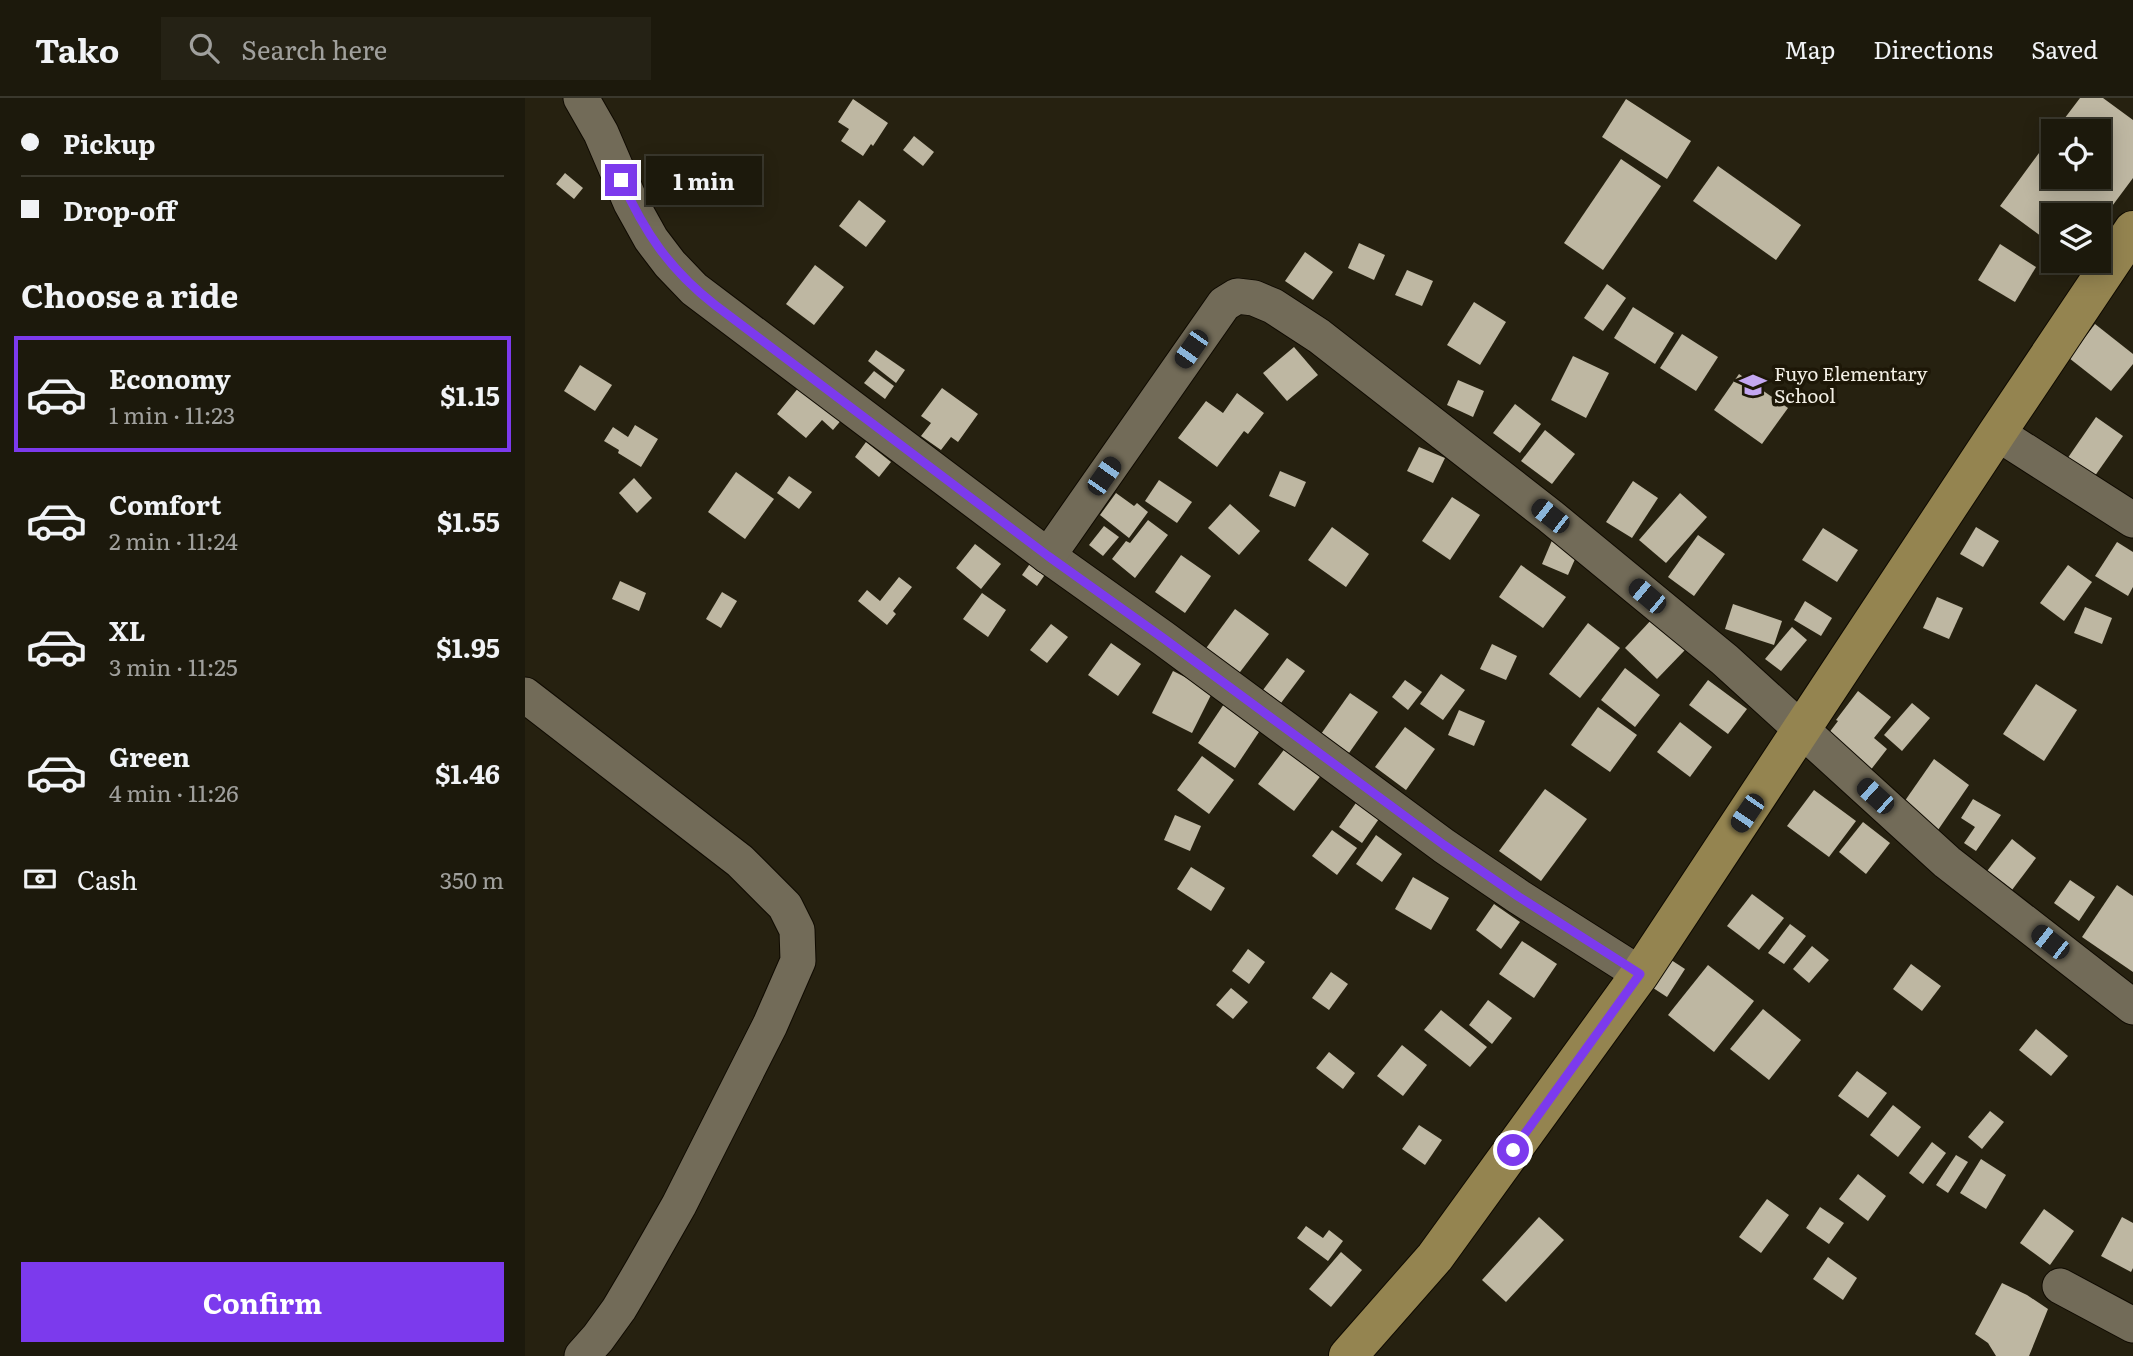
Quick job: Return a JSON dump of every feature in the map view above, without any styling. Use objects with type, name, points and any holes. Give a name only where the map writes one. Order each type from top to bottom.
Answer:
[{"type":"main road","points":[[1348,1356],[1435,1257],[1640,974],[2133,230]]},
{"type":"street","points":[[581,98],[651,239],[694,289],[1048,556],[1444,845],[1519,897],[1640,974]]},
{"type":"street","points":[[1048,556],[1224,304],[1237,296],[1254,298],[1273,306],[1319,336],[1550,516],[1725,660],[1947,862],[2133,1007]]},
{"type":"street","points":[[1997,433],[2133,520]]},
{"type":"street","points":[[525,695],[740,861],[785,906],[797,930],[798,961],[758,1049],[679,1205],[642,1270],[612,1319],[582,1356]]},
{"type":"street","points":[[2060,1286],[2133,1325]]},
{"type":"building","points":[[2080,98],[2103,98],[2133,120],[2133,178],[2111,208],[2111,203],[2041,203],[2041,236],[2000,206],[2041,150],[2041,189],[2111,189],[2111,119],[2064,119]]},
{"type":"building","points":[[853,99],[888,123],[863,156],[841,141],[849,129],[838,122]]},
{"type":"building","points":[[1626,99],[1691,141],[1667,179],[1602,137]]},
{"type":"building","points":[[914,136],[934,152],[923,166],[903,150]]},
{"type":"building","points":[[1621,159],[1661,186],[1603,270],[1564,243]]},
{"type":"building","points":[[1718,166],[1801,225],[1776,260],[1693,201]]},
{"type":"building","points":[[565,173],[583,188],[574,199],[556,184]]},
{"type":"building","points":[[859,200],[886,221],[866,247],[839,226]]},
{"type":"building","points":[[1359,243],[1385,255],[1374,280],[1348,268]]},
{"type":"building","points":[[2000,244],[2036,267],[2015,302],[1978,280]]},
{"type":"building","points":[[1305,252],[1333,272],[1313,300],[1285,281]]},
{"type":"building","points":[[815,265],[844,287],[814,325],[786,304]]},
{"type":"building","points":[[1407,270],[1433,281],[1422,306],[1395,295]]},
{"type":"building","points":[[1607,284],[1626,298],[1603,331],[1584,318]]},
{"type":"building","points":[[1474,302],[1506,322],[1480,365],[1447,345]]},
{"type":"building","points":[[1633,307],[1674,333],[1655,364],[1614,338]]},
{"type":"building","points":[[2095,324],[2133,354],[2133,364],[2111,391],[2069,358]]},
{"type":"building","points":[[1682,334],[1718,357],[1696,391],[1660,368]]},
{"type":"building","points":[[1294,347],[1318,375],[1287,401],[1263,373]]},
{"type":"building","points":[[876,350],[905,370],[896,383],[868,361]]},
{"type":"building","points":[[1573,356],[1609,373],[1586,418],[1551,400]]},
{"type":"building","points":[[580,365],[612,385],[595,411],[564,391]]},
{"type":"building","points":[[874,371],[894,386],[885,399],[864,383]]},
{"type":"building","points":[[1739,374],[1788,408],[1762,444],[1714,410]]},
{"type":"building","points":[[1458,380],[1484,391],[1473,417],[1447,405]]},
{"type":"building","points":[[804,381],[848,412],[833,430],[822,420],[806,438],[777,414]]},
{"type":"building","points":[[942,388],[978,414],[958,442],[951,437],[941,450],[921,436],[931,423],[921,416]]},
{"type":"building","points":[[1237,393],[1264,413],[1248,434],[1244,431],[1217,467],[1178,438],[1206,401],[1223,413]]},
{"type":"building","points":[[1515,404],[1541,424],[1520,453],[1493,433]]},
{"type":"building","points":[[2096,417],[2123,436],[2092,480],[2065,462]]},
{"type":"building","points":[[635,425],[658,439],[641,467],[604,441],[613,427],[628,437]]},
{"type":"building","points":[[1545,430],[1575,454],[1552,484],[1521,461]]},
{"type":"building","points":[[866,442],[891,462],[879,477],[855,457]]},
{"type":"building","points":[[1419,447],[1445,458],[1433,483],[1407,471]]},
{"type":"building","points":[[1280,471],[1306,482],[1295,507],[1269,496]]},
{"type":"building","points":[[736,472],[774,499],[745,539],[708,512]]},
{"type":"building","points":[[789,476],[812,492],[799,509],[777,493]]},
{"type":"building","points":[[634,478],[652,498],[637,513],[619,493]]},
{"type":"building","points":[[1159,480],[1192,502],[1177,523],[1145,501]]},
{"type":"building","points":[[1633,481],[1658,498],[1632,538],[1606,522]]},
{"type":"building","points":[[1116,493],[1134,506],[1137,503],[1148,512],[1129,538],[1100,515]]},
{"type":"building","points":[[1680,493],[1707,517],[1666,563],[1639,540]]},
{"type":"building","points":[[1452,497],[1480,515],[1450,560],[1422,541]]},
{"type":"building","points":[[1230,504],[1260,531],[1239,555],[1208,528]]},
{"type":"building","points":[[1148,520],[1168,535],[1135,578],[1112,559],[1126,541],[1130,543]]},
{"type":"building","points":[[1104,526],[1119,537],[1103,556],[1089,545]]},
{"type":"building","points":[[1332,527],[1369,554],[1346,587],[1308,560]]},
{"type":"building","points":[[1976,527],[1999,541],[1983,567],[1960,554]]},
{"type":"building","points":[[1823,528],[1858,550],[1837,582],[1802,560]]},
{"type":"building","points":[[1698,535],[1725,554],[1694,596],[1668,577]]},
{"type":"building","points":[[1553,538],[1579,550],[1568,575],[1542,564]]},
{"type":"building","points":[[2117,542],[2133,552],[2133,587],[2128,596],[2095,576]]},
{"type":"building","points":[[975,544],[1001,564],[981,589],[956,568]]},
{"type":"building","points":[[1036,555],[1051,566],[1037,586],[1022,575]]},
{"type":"building","points":[[1181,555],[1211,576],[1185,613],[1155,592]]},
{"type":"building","points":[[1521,565],[1566,597],[1543,628],[1499,597]]},
{"type":"building","points":[[2068,565],[2092,582],[2064,621],[2040,603]]},
{"type":"building","points":[[899,577],[912,587],[893,611],[896,614],[887,625],[858,601],[867,590],[880,601]]},
{"type":"building","points":[[620,581],[646,593],[639,611],[612,599]]},
{"type":"building","points":[[722,592],[737,601],[721,628],[706,619]]},
{"type":"building","points":[[982,593],[1006,610],[988,637],[963,619]]},
{"type":"building","points":[[1937,597],[1963,608],[1949,639],[1923,628]]},
{"type":"building","points":[[1805,601],[1832,618],[1821,636],[1794,620]]},
{"type":"building","points":[[1733,604],[1782,621],[1774,645],[1725,629]]},
{"type":"building","points":[[2085,607],[2112,618],[2102,644],[2074,633]]},
{"type":"building","points":[[1235,609],[1269,634],[1237,676],[1204,651]]},
{"type":"building","points":[[1653,618],[1685,650],[1657,679],[1625,648]]},
{"type":"building","points":[[1588,623],[1620,648],[1580,698],[1549,674]]},
{"type":"building","points":[[1051,624],[1068,637],[1047,663],[1030,650]]},
{"type":"building","points":[[1792,627],[1807,640],[1781,671],[1765,659]]},
{"type":"building","points":[[1111,643],[1141,664],[1118,696],[1088,675]]},
{"type":"building","points":[[1492,644],[1517,656],[1506,680],[1480,669]]},
{"type":"building","points":[[1287,658],[1305,671],[1281,703],[1263,690]]},
{"type":"building","points":[[1625,668],[1660,695],[1635,727],[1601,700]]},
{"type":"building","points":[[1173,671],[1213,691],[1192,733],[1152,713]]},
{"type":"building","points":[[1441,674],[1465,690],[1443,720],[1420,704]]},
{"type":"building","points":[[1405,680],[1422,692],[1408,710],[1392,697]]},
{"type":"building","points":[[1708,680],[1747,709],[1728,734],[1689,705]]},
{"type":"building","points":[[2036,684],[2077,710],[2044,761],[2003,734]]},
{"type":"building","points":[[1858,691],[1891,717],[1874,738],[1887,749],[1866,776],[1822,742]]},
{"type":"building","points":[[1350,693],[1378,712],[1349,753],[1321,734]]},
{"type":"building","points":[[1912,703],[1930,718],[1902,751],[1884,735]]},
{"type":"building","points":[[1224,704],[1261,729],[1235,768],[1198,743]]},
{"type":"building","points":[[1598,707],[1637,735],[1610,772],[1571,745]]},
{"type":"building","points":[[1459,710],[1485,721],[1474,746],[1448,735]]},
{"type":"building","points":[[1680,722],[1712,747],[1690,777],[1657,752]]},
{"type":"building","points":[[1405,727],[1435,749],[1406,790],[1375,767]]},
{"type":"building","points":[[1286,747],[1322,774],[1294,811],[1258,784]]},
{"type":"building","points":[[1202,756],[1234,780],[1209,814],[1177,790]]},
{"type":"building","points":[[1934,759],[1969,785],[1938,830],[1902,805]]},
{"type":"building","points":[[1545,789],[1587,819],[1541,881],[1499,851]]},
{"type":"building","points":[[1814,790],[1856,821],[1829,857],[1787,826]]},
{"type":"building","points":[[1973,799],[2001,815],[1976,851],[1964,843],[1975,827],[1961,818]]},
{"type":"building","points":[[1358,800],[1381,816],[1362,843],[1339,827]]},
{"type":"building","points":[[1175,815],[1201,826],[1190,851],[1164,840]]},
{"type":"building","points":[[1863,822],[1890,843],[1866,874],[1839,852]]},
{"type":"building","points":[[1332,830],[1357,848],[1337,875],[1312,856]]},
{"type":"building","points":[[1376,835],[1402,854],[1382,882],[1356,864]]},
{"type":"building","points":[[2012,839],[2036,858],[2009,894],[1984,875]]},
{"type":"building","points":[[1191,867],[1225,888],[1211,911],[1177,889]]},
{"type":"building","points":[[1413,877],[1449,898],[1431,930],[1395,909]]},
{"type":"building","points":[[2070,880],[2095,897],[2079,921],[2054,903]]},
{"type":"building","points":[[2117,885],[2133,896],[2133,972],[2082,937]]},
{"type":"building","points":[[1752,894],[1784,918],[1759,950],[1727,926]]},
{"type":"building","points":[[1494,904],[1520,922],[1501,949],[1476,930]]},
{"type":"building","points":[[1790,924],[1806,936],[1784,964],[1768,953]]},
{"type":"building","points":[[1522,941],[1557,964],[1534,998],[1499,974]]},
{"type":"building","points":[[1812,946],[1829,960],[1809,983],[1793,969]]},
{"type":"building","points":[[1248,949],[1265,962],[1249,984],[1232,971]]},
{"type":"building","points":[[1665,956],[1685,969],[1667,997],[1647,984]]},
{"type":"building","points":[[1911,964],[1941,986],[1922,1011],[1893,989]]},
{"type":"building","points":[[1708,965],[1754,1001],[1714,1052],[1668,1015]]},
{"type":"building","points":[[1331,972],[1348,984],[1329,1010],[1312,998]]},
{"type":"building","points":[[1231,988],[1248,1002],[1233,1019],[1216,1005]]},
{"type":"building","points":[[1488,1000],[1512,1018],[1492,1044],[1469,1025]]},
{"type":"building","points":[[1763,1009],[1801,1040],[1769,1080],[1730,1049]]},
{"type":"building","points":[[1441,1010],[1487,1047],[1470,1067],[1424,1030]]},
{"type":"building","points":[[2036,1029],[2068,1056],[2051,1076],[2019,1050]]},
{"type":"building","points":[[1402,1045],[1427,1065],[1403,1096],[1377,1076]]},
{"type":"building","points":[[1329,1052],[1355,1073],[1343,1089],[1316,1068]]},
{"type":"building","points":[[1857,1071],[1887,1093],[1868,1118],[1838,1096]]},
{"type":"building","points":[[1893,1105],[1921,1127],[1898,1157],[1870,1135]]},
{"type":"building","points":[[1990,1111],[2004,1122],[1982,1149],[1968,1137]]},
{"type":"building","points":[[1419,1125],[1442,1140],[1425,1165],[1402,1149]]},
{"type":"building","points":[[1932,1142],[1946,1153],[1923,1184],[1909,1173]]},
{"type":"building","points":[[1956,1155],[1968,1162],[1948,1193],[1936,1185]]},
{"type":"building","points":[[1981,1159],[2006,1175],[1986,1209],[1960,1193]]},
{"type":"building","points":[[1858,1174],[1886,1196],[1868,1221],[1839,1199]]},
{"type":"building","points":[[1767,1199],[1789,1215],[1761,1253],[1739,1237]]},
{"type":"building","points":[[1820,1207],[1844,1223],[1829,1244],[1806,1228]]},
{"type":"building","points":[[2044,1209],[2074,1231],[2050,1265],[2020,1243]]},
{"type":"building","points":[[1539,1217],[1564,1240],[1506,1302],[1482,1280]]},
{"type":"building","points":[[2122,1217],[2133,1223],[2131,1272],[2101,1256]]},
{"type":"building","points":[[1306,1226],[1323,1238],[1329,1230],[1343,1241],[1328,1261],[1297,1238]]},
{"type":"building","points":[[1341,1252],[1362,1270],[1331,1307],[1309,1289]]},
{"type":"building","points":[[1828,1257],[1857,1278],[1843,1300],[1813,1279]]},
{"type":"building","points":[[2002,1283],[2048,1309],[2029,1356],[1996,1356],[1988,1343],[1975,1334]]},
{"type":"place","name":"Fuyo Elementary School","points":[[1753,385]]},
{"type":"route","points":[[621,180],[651,239],[694,289],[1048,556],[1444,845],[1519,897],[1640,974],[1513,1150]]}]
